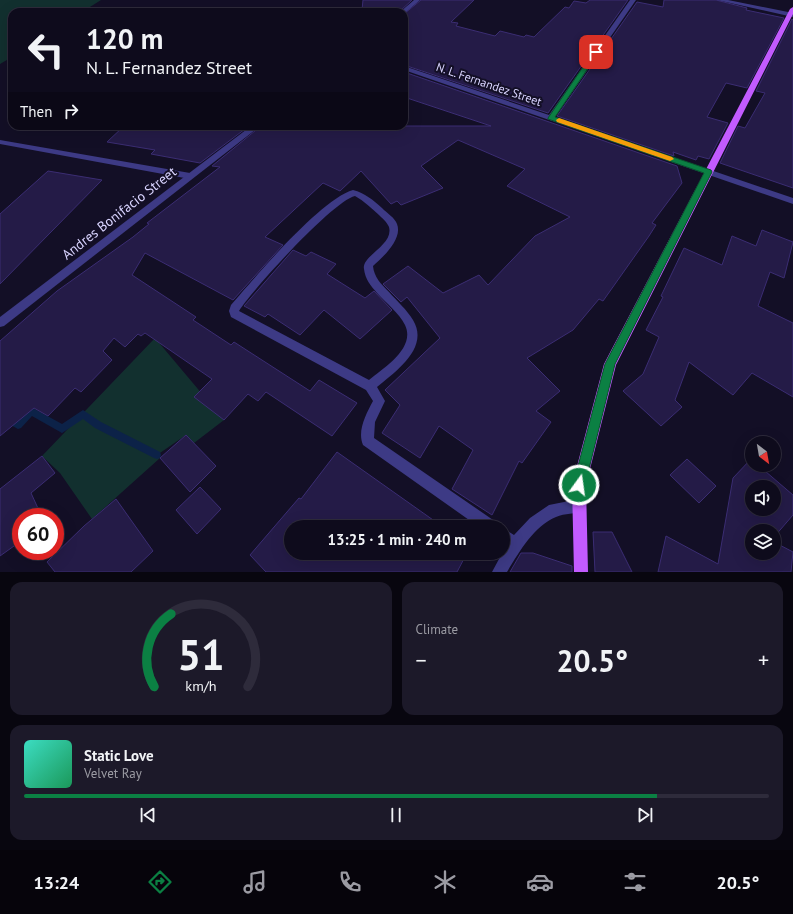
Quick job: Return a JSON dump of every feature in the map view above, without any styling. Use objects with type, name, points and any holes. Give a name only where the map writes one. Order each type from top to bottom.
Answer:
[{"type":"main road","points":[[581,572],[579,485],[610,364],[708,172],[792,13]]},
{"type":"street","points":[[408,8],[417,0]]},
{"type":"street","points":[[551,118],[633,0]]},
{"type":"street","points":[[720,0],[792,13]]},
{"type":"street","name":"N. L. Fernandez Street","points":[[408,69],[793,201]]},
{"type":"street","name":"Andres Bonifacio Street","points":[[0,323],[251,130]]},
{"type":"street","points":[[0,142],[190,176]]},
{"type":"street","points":[[370,386],[401,359],[412,344],[413,335],[410,325],[369,277],[368,266],[379,256],[392,238],[394,234],[393,225],[361,195],[353,193],[345,196],[319,218],[270,266],[239,303],[234,312],[235,314],[370,386],[379,401],[369,421],[367,441],[481,520]]},
{"type":"street","points":[[499,572],[515,544],[535,523],[554,510],[579,506]]},
{"type":"street","points":[[510,540],[515,544]]},
{"type":"green space","points":[[0,0],[101,0],[88,8],[8,8],[8,59],[0,64]]},
{"type":"green space","points":[[155,338],[224,420],[194,443],[186,435],[157,455],[160,458],[92,519],[60,473],[42,456]]},
{"type":"building","points":[[363,0],[412,0],[403,8],[362,8]]},
{"type":"building","points":[[421,0],[474,0],[451,22],[458,23],[456,26],[495,36],[500,31],[524,37],[526,35],[534,37],[565,7],[569,8],[574,1],[586,3],[590,0],[628,0],[548,113],[408,66],[408,11]]},
{"type":"building","points":[[664,0],[716,0],[747,8],[746,10],[784,18],[747,88],[726,83],[707,117],[728,123],[709,159],[698,156],[696,160],[673,152],[674,156],[557,116],[637,2],[663,7]]},
{"type":"building","points":[[792,19],[793,188],[720,163],[738,126],[745,128],[765,93],[756,91]]},
{"type":"building","points":[[408,73],[677,166],[682,183],[652,223],[656,225],[603,301],[599,299],[573,330],[527,358],[560,391],[536,411],[551,422],[522,463],[519,461],[492,515],[452,489],[473,450],[439,426],[420,458],[382,433],[400,405],[385,390],[440,338],[407,297],[401,302],[383,284],[408,266],[443,293],[479,275],[488,285],[535,236],[570,217],[507,186],[525,169],[458,140],[421,166],[443,188],[401,205],[397,201],[391,204],[361,171],[340,191],[323,183],[265,237],[283,245],[233,300],[145,253],[132,275],[196,317],[193,320],[231,345],[234,342],[310,391],[319,380],[357,403],[332,436],[266,392],[258,401],[248,394],[224,420],[194,397],[212,379],[145,333],[141,336],[138,334],[125,347],[114,338],[103,351],[112,360],[81,392],[75,388],[48,416],[34,408],[0,436],[0,341],[57,291],[133,237],[149,224],[147,223],[220,167],[212,166],[256,130],[408,130],[408,126],[491,126],[408,98]]},
{"type":"building","points":[[120,130],[244,130],[200,163],[151,154],[155,150],[107,142]]},
{"type":"building","points":[[48,171],[102,180],[0,284],[0,214]]},
{"type":"building","points":[[762,230],[793,242],[784,278],[770,272],[758,306],[793,323],[793,397],[752,373],[733,395],[689,362],[675,400],[682,407],[661,426],[623,391],[643,374],[659,337],[646,330],[663,297],[661,296],[684,248],[722,265],[732,236],[756,246]]},
{"type":"building","points":[[293,250],[306,256],[311,252],[336,264],[327,274],[365,298],[374,291],[392,310],[360,339],[324,310],[300,335],[268,314],[265,317],[244,306]]},
{"type":"building","points":[[186,435],[216,466],[190,492],[160,458]]},
{"type":"building","points":[[337,452],[433,520],[284,520],[284,560],[463,560],[457,572],[266,572],[250,555],[299,498],[301,499]]},
{"type":"building","points":[[42,456],[55,473],[31,493],[38,508],[12,508],[12,547],[0,556],[0,489]]},
{"type":"building","points":[[687,459],[716,486],[699,503],[670,475]]},
{"type":"building","points":[[745,465],[745,472],[766,472],[776,480],[745,480],[745,516],[781,516],[781,485],[793,495],[793,515],[781,529],[781,524],[745,524],[745,560],[781,560],[781,546],[793,552],[791,572],[658,572],[666,536],[718,564],[733,478]]},
{"type":"building","points":[[200,487],[221,509],[197,534],[176,510]]},
{"type":"building","points":[[116,499],[153,551],[131,572],[55,572],[47,562],[49,560],[64,560],[64,545]]},
{"type":"building","points":[[593,532],[612,532],[632,572],[595,572]]},
{"type":"building","points":[[521,553],[533,553],[572,566],[572,572],[510,572]]},
{"type":"waterway","points":[[0,414],[18,425],[31,411],[62,429],[83,414],[98,425],[157,455]]},
{"type":"slow traffic","points":[[559,120],[670,159]]},
{"type":"route","points":[[579,485],[610,364],[708,172],[551,118],[596,52]]}]
